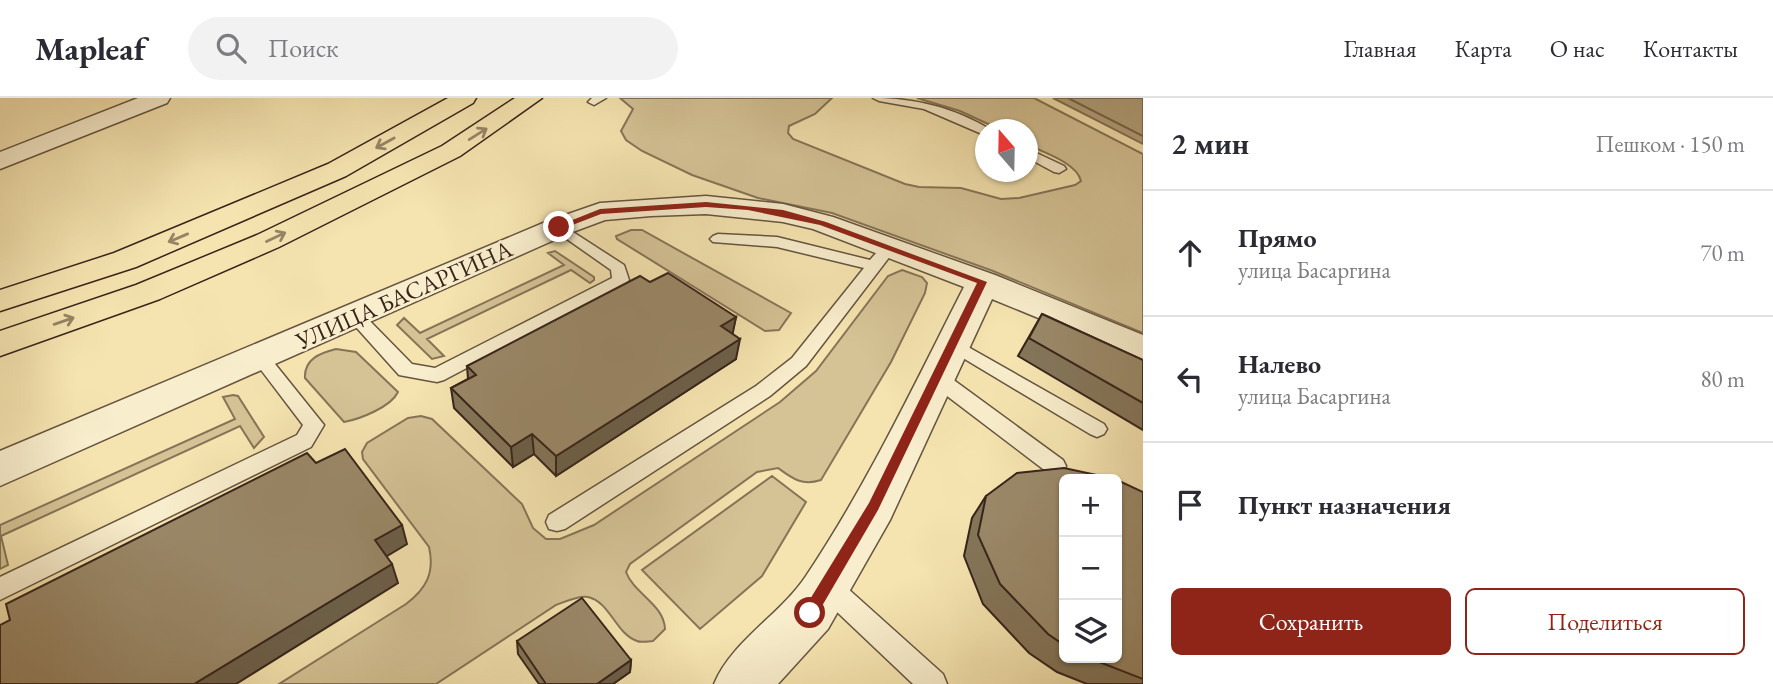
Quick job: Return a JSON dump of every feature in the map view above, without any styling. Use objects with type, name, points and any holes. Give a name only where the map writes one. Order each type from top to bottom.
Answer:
[{"type":"highway","points":[[0,301],[125,260],[337,170],[465,98]]},
{"type":"highway","points":[[0,344],[148,292],[279,236],[451,151],[531,98]]},
{"type":"street","points":[[0,161],[159,98]]},
{"type":"street","name":"УЛИЦА БАСАРГИНА","points":[[0,469],[559,227],[600,212],[650,207],[727,206],[783,213],[881,256],[983,282],[1143,349]]},
{"type":"street","points":[[741,684],[810,613],[827,586],[874,506],[983,282]]},
{"type":"lane","points":[[879,98],[927,106],[975,127]]},
{"type":"lane","points":[[1038,158],[1059,169]]},
{"type":"lane","points":[[356,317],[406,370],[437,375],[621,280],[618,268],[559,227]]},
{"type":"lane","points":[[718,239],[732,237],[881,256]]},
{"type":"lane","points":[[556,522],[763,391],[799,362],[881,256]]},
{"type":"lane","points":[[0,589],[304,441],[314,425],[261,358]]},
{"type":"lane","points":[[945,361],[1097,429]]},
{"type":"lane","points":[[945,361],[1055,466]]},
{"type":"lane","points":[[827,586],[933,684]]},
{"type":"shaded area","points":[[620,98],[832,98],[815,114],[789,126],[788,133],[793,139],[905,184],[961,188],[1001,199],[1019,198],[1075,185],[1081,181],[1073,169],[1038,150],[1038,119],[977,119],[917,98],[1034,98],[1143,154],[1143,333],[993,271],[832,213],[758,198],[692,175],[642,151],[626,140],[621,131],[633,109]]},
{"type":"shaded area","points":[[631,230],[642,230],[791,313],[779,330],[765,331],[617,239],[616,236]]},
{"type":"shaded area","points":[[555,251],[594,277],[594,280],[590,283],[571,270],[427,339],[444,356],[432,359],[397,325],[404,318],[420,333],[564,265],[548,253]]},
{"type":"shaded area","points":[[902,270],[922,277],[927,283],[925,293],[891,362],[821,480],[798,480],[778,468],[757,472],[630,564],[626,572],[630,580],[660,613],[663,620],[665,629],[653,641],[639,642],[630,637],[596,600],[580,597],[556,605],[436,684],[279,684],[406,604],[424,586],[430,573],[429,547],[363,459],[362,452],[367,443],[408,418],[421,416],[432,419],[522,504],[533,528],[546,539],[560,539],[594,525],[780,402],[816,371],[888,276]]},
{"type":"shaded area","points":[[336,349],[356,352],[398,392],[389,403],[374,412],[344,422],[305,378],[310,362],[319,355]]},
{"type":"shaded area","points":[[238,396],[264,437],[254,448],[240,426],[1,536],[8,565],[0,569],[0,525],[235,419],[223,397]]},
{"type":"shaded area","points":[[772,476],[806,502],[762,576],[700,629],[642,570]]},
{"type":"water","points":[[1053,98],[1143,98],[1143,144]]},
{"type":"building","points":[[668,273],[736,317],[721,326],[740,339],[556,456],[532,434],[511,447],[451,388],[476,375],[467,366],[640,276],[650,282]]},
{"type":"building","points":[[1042,314],[1143,360],[1143,403],[1029,338]]},
{"type":"building","points":[[345,449],[402,525],[375,540],[392,564],[194,684],[0,684],[0,625],[10,620],[6,604],[307,453],[316,463]]},
{"type":"building","points":[[1064,468],[1092,474],[1059,474],[1059,642],[1048,634],[1000,584],[978,535],[986,496],[1017,473]]},
{"type":"building","points":[[1122,482],[1143,492],[1143,679],[1102,663],[1122,663]]},
{"type":"building","points":[[582,598],[631,660],[597,684],[546,684],[517,641]]},
{"type":"route","points":[[559,227],[600,212],[706,205],[748,207],[823,223],[983,282],[874,506],[810,613]]}]
